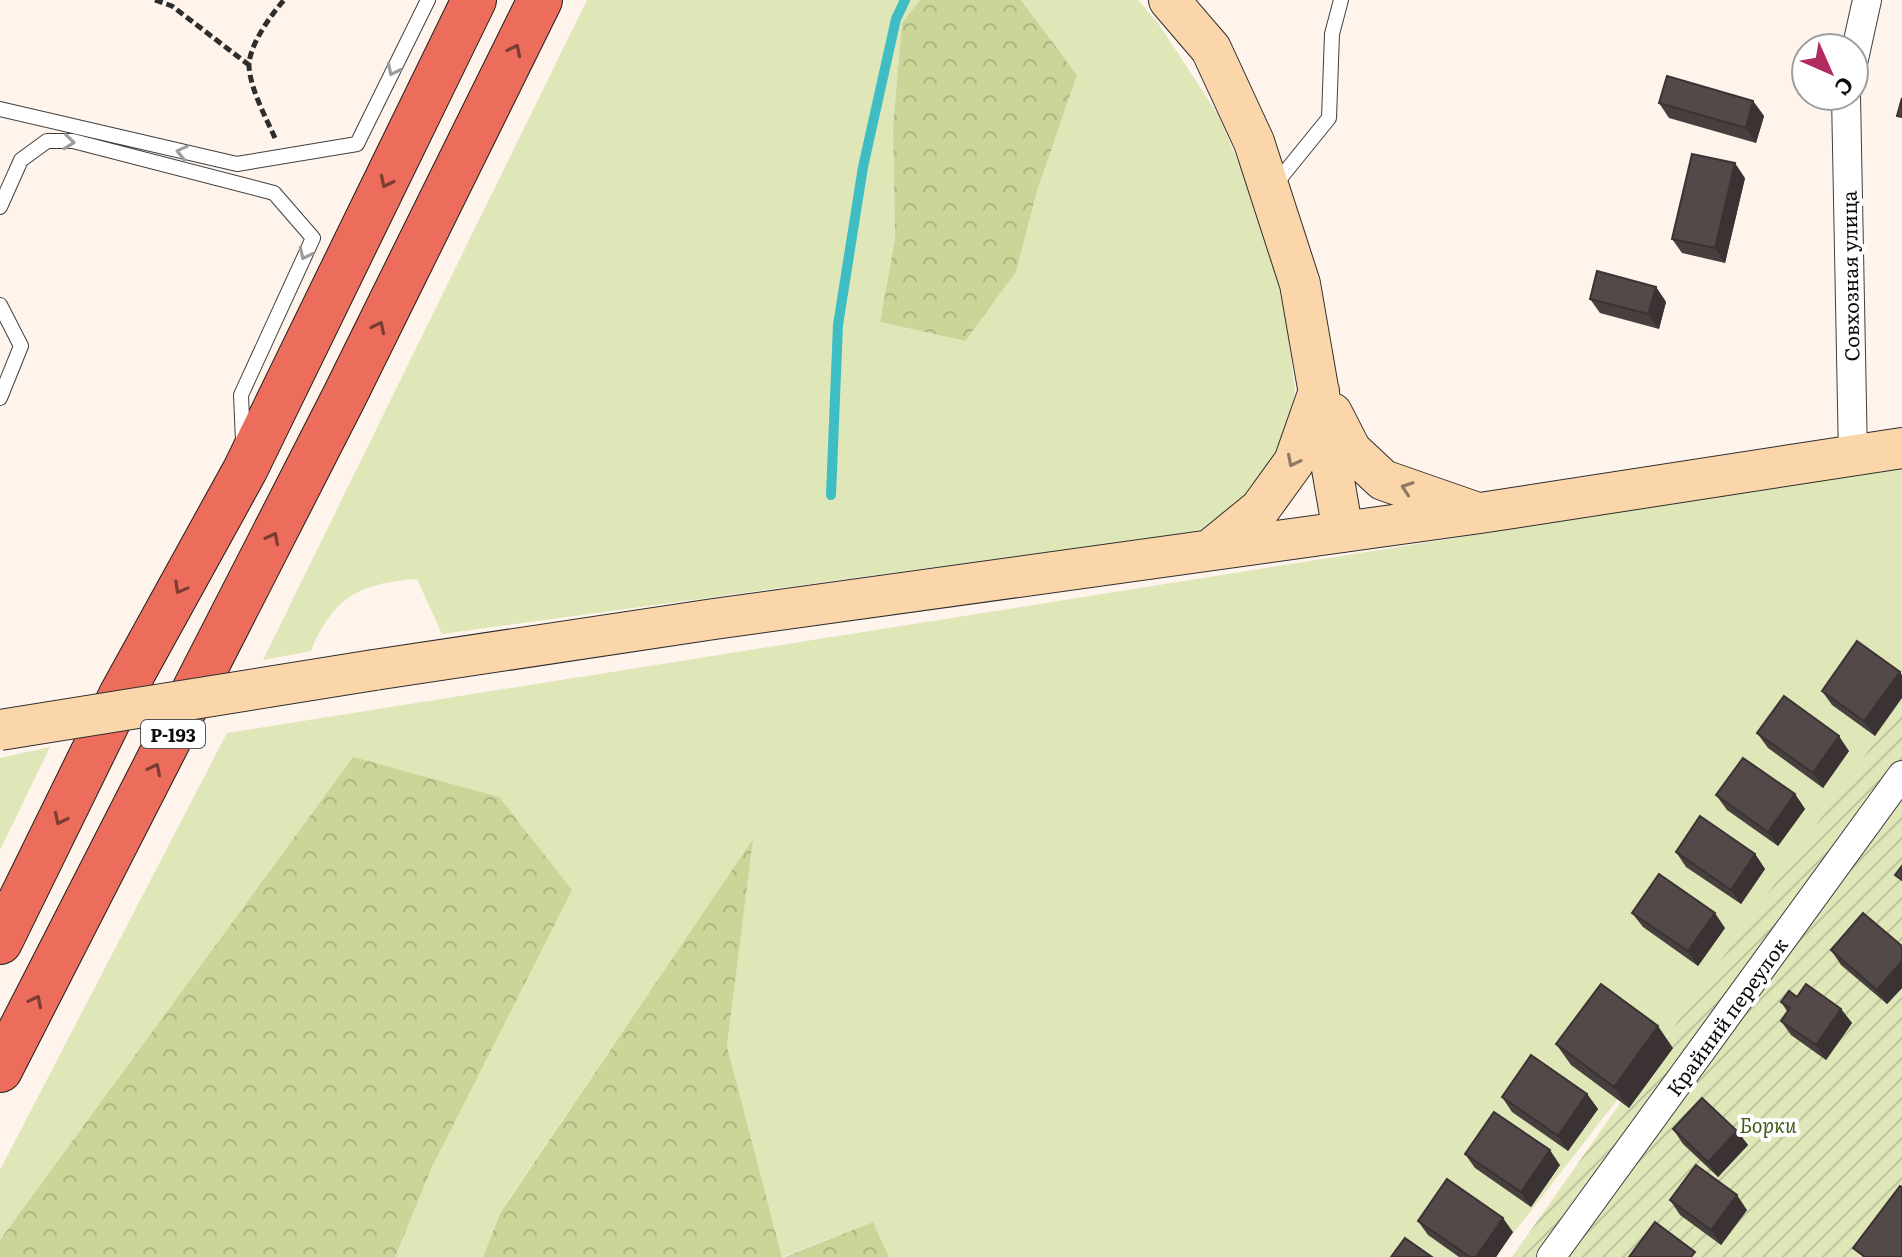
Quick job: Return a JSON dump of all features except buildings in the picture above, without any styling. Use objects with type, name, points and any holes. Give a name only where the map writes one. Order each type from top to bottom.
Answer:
[{"type":"highway","name":"Р-193","points":[[0,942],[121,695],[245,470],[474,0]]},
{"type":"highway","name":"Р-193","points":[[0,1070],[330,424],[540,0]]},
{"type":"street","points":[[1169,0],[1211,49],[1254,142],[1300,284],[1343,532]]},
{"type":"street","points":[[1860,32],[1867,0]]},
{"type":"street","name":"Совхозная улица","points":[[1846,112],[1853,457]]},
{"type":"street","points":[[1320,388],[1351,450],[1383,480],[1480,513]]},
{"type":"street","points":[[1211,550],[1260,509],[1294,462],[1320,388]]},
{"type":"street","points":[[0,730],[714,619],[1480,513],[1902,448]]},
{"type":"street","name":"Крайний переулок","points":[[1551,1257],[1902,775]]},
{"type":"lane","points":[[0,109],[237,164],[357,144],[428,0]]},
{"type":"lane","points":[[1270,191],[1329,118],[1332,34],[1341,0]]},
{"type":"lane","points":[[0,207],[21,160],[47,141],[73,141],[274,193],[313,238],[241,395],[245,470]]},
{"type":"lane","points":[[0,305],[21,346],[0,398]]},
{"type":"path","points":[[155,0],[172,6],[249,65]]},
{"type":"path","points":[[284,0],[264,23],[249,65],[261,109],[284,156]]},
{"type":"green space","points":[[587,0],[920,0],[902,24],[893,126],[895,239],[880,322],[964,341],[1016,272],[1037,191],[1077,75],[1021,0],[1138,0],[1158,23],[1219,116],[1257,207],[1284,302],[1295,390],[1290,435],[1277,469],[1215,529],[442,634],[417,579],[379,584],[351,596],[339,606],[311,651],[263,660]]},
{"type":"green space","points":[[920,0],[1021,0],[1077,75],[1037,191],[1016,272],[965,341],[880,322],[895,239],[893,126],[902,23]]},
{"type":"green space","points":[[1902,467],[1902,740],[1816,844],[1495,1257],[889,1257],[873,1222],[782,1257],[727,1046],[752,841],[500,1212],[483,1257],[395,1257],[433,1165],[353,757],[0,1240],[0,1170],[227,733]]},
{"type":"green space","name":"Борки","points":[[1902,703],[1902,1257],[1512,1257]]},
{"type":"green space","points":[[50,747],[0,850],[0,758]]},
{"type":"green space","points":[[353,757],[499,797],[572,890],[433,1165],[395,1257],[0,1257],[0,1240]]},
{"type":"green space","points":[[753,839],[727,1046],[782,1257],[483,1257],[500,1213]]},
{"type":"green space","points":[[873,1222],[889,1257],[784,1257]]},
{"type":"waterway","points":[[831,495],[838,325],[863,167],[896,19],[905,0]]}]
